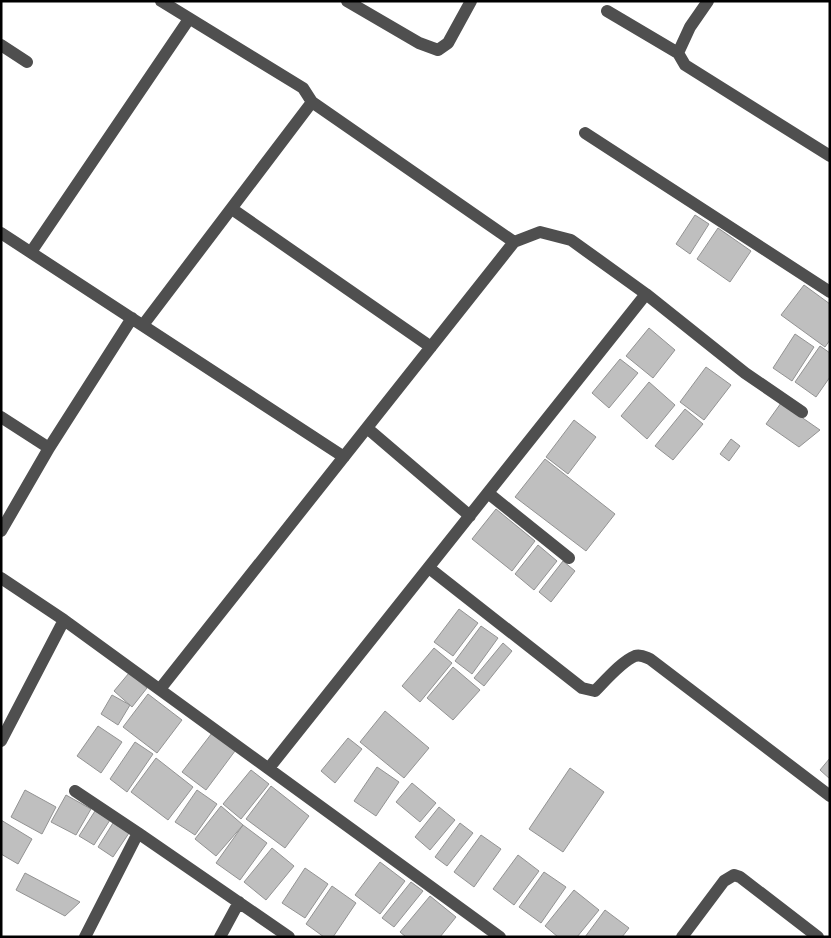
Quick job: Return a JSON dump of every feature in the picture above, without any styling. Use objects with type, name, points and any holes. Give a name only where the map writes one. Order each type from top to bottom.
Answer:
[{"type":"street","points":[[161,1],[303,88],[312,102],[514,242]]},
{"type":"street","points":[[347,1],[419,43],[438,50],[448,44],[471,1]]},
{"type":"street","points":[[678,54],[690,27],[708,1]]},
{"type":"street","points":[[606,11],[678,54],[685,65],[830,156]]},
{"type":"street","points":[[31,252],[189,19]]},
{"type":"street","points":[[1,45],[26,62]]},
{"type":"street","points":[[1,531],[49,448],[137,322],[232,209],[312,102]]},
{"type":"street","points":[[586,134],[830,292]]},
{"type":"street","points":[[232,209],[431,347]]},
{"type":"street","points":[[160,689],[514,242],[540,232],[571,240],[646,294],[745,373],[802,412]]},
{"type":"street","points":[[1,233],[344,457]]},
{"type":"street","points":[[269,768],[646,294]]},
{"type":"street","points":[[1,417],[49,448]]},
{"type":"street","points":[[367,428],[470,516]]},
{"type":"street","points":[[488,493],[569,558]]},
{"type":"street","points":[[429,568],[582,688],[595,691],[635,656],[642,655],[650,659],[830,796]]},
{"type":"street","points":[[1,578],[64,620],[160,689],[500,937]]},
{"type":"street","points":[[1,741],[64,620]]},
{"type":"street","points":[[75,791],[289,937]]},
{"type":"street","points":[[85,937],[138,833]]},
{"type":"street","points":[[682,937],[724,881],[734,876],[740,878],[818,937]]},
{"type":"street","points":[[220,937],[239,902]]},
{"type":"building","points":[[695,215],[709,224],[690,254],[676,244]]},
{"type":"building","points":[[718,228],[751,251],[730,282],[697,259]]},
{"type":"building","points":[[804,285],[830,304],[830,340],[825,347],[781,315]]},
{"type":"building","points":[[649,328],[675,350],[653,378],[626,356]]},
{"type":"building","points":[[795,334],[814,347],[792,381],[773,368]]},
{"type":"building","points":[[820,346],[830,353],[830,377],[816,397],[795,382]]},
{"type":"building","points":[[620,359],[638,373],[609,408],[592,393]]},
{"type":"building","points":[[706,367],[731,385],[704,420],[680,402]]},
{"type":"building","points":[[649,382],[675,405],[647,439],[621,416]]},
{"type":"building","points":[[781,403],[820,430],[799,447],[766,424]]},
{"type":"building","points":[[685,409],[703,424],[673,460],[655,446]]},
{"type":"building","points":[[574,420],[596,437],[568,474],[546,457]]},
{"type":"building","points":[[731,439],[740,446],[729,461],[720,454]]},
{"type":"building","points":[[545,459],[615,514],[586,551],[515,497]]},
{"type":"building","points":[[496,509],[535,541],[512,571],[472,539]]},
{"type":"building","points":[[538,545],[557,561],[534,590],[515,574]]},
{"type":"building","points":[[563,561],[575,571],[551,602],[539,592]]},
{"type":"building","points":[[459,609],[478,623],[453,656],[434,642]]},
{"type":"building","points":[[481,626],[498,638],[472,674],[455,661]]},
{"type":"building","points":[[503,643],[512,651],[484,686],[474,678]]},
{"type":"building","points":[[434,648],[452,663],[420,702],[402,686]]},
{"type":"building","points":[[453,667],[480,690],[453,720],[427,698]]},
{"type":"building","points":[[129,673],[147,688],[132,707],[114,691]]},
{"type":"building","points":[[148,694],[182,720],[157,753],[123,727]]},
{"type":"building","points":[[112,695],[130,705],[118,725],[101,714]]},
{"type":"building","points":[[385,711],[429,748],[404,778],[360,742]]},
{"type":"building","points":[[98,726],[122,742],[101,773],[77,756]]},
{"type":"building","points":[[212,733],[235,751],[206,790],[182,772]]},
{"type":"building","points":[[348,738],[362,749],[335,783],[321,771]]},
{"type":"building","points":[[135,742],[153,754],[127,792],[110,779]]},
{"type":"building","points":[[156,758],[193,787],[168,820],[131,792]]},
{"type":"building","points":[[830,758],[830,779],[820,770]]},
{"type":"building","points":[[377,767],[399,782],[376,816],[354,801]]},
{"type":"building","points":[[570,768],[604,792],[563,852],[529,829]]},
{"type":"building","points":[[251,770],[269,784],[241,819],[223,804]]},
{"type":"building","points":[[412,783],[436,803],[420,822],[396,802]]},
{"type":"building","points":[[271,786],[309,816],[285,848],[246,819]]},
{"type":"building","points":[[25,790],[56,807],[42,834],[11,817]]},
{"type":"building","points":[[197,790],[217,804],[195,835],[175,822]]},
{"type":"building","points":[[66,795],[91,809],[76,835],[51,822]]},
{"type":"building","points":[[221,806],[243,825],[216,856],[195,839]]},
{"type":"building","points":[[439,807],[455,820],[430,850],[415,837]]},
{"type":"building","points":[[95,811],[110,820],[94,845],[79,836]]},
{"type":"building","points":[[1,820],[32,839],[18,864],[1,854]]},
{"type":"building","points":[[113,823],[129,833],[113,857],[98,847]]},
{"type":"building","points":[[460,823],[473,833],[447,866],[435,857]]},
{"type":"building","points":[[243,825],[267,843],[240,880],[216,863]]},
{"type":"building","points":[[481,835],[501,849],[474,887],[454,872]]},
{"type":"building","points":[[272,848],[294,866],[266,900],[244,882]]},
{"type":"building","points":[[518,855],[539,871],[514,905],[493,889]]},
{"type":"building","points":[[380,862],[405,881],[380,914],[355,895]]},
{"type":"building","points":[[305,868],[328,884],[305,918],[282,903]]},
{"type":"building","points":[[544,872],[566,887],[541,923],[519,907]]},
{"type":"building","points":[[25,873],[80,902],[65,916],[16,890]]},
{"type":"building","points":[[411,882],[423,891],[394,927],[382,918]]},
{"type":"building","points":[[332,886],[356,903],[333,937],[324,937],[306,924]]},
{"type":"building","points":[[574,890],[599,910],[577,937],[558,937],[545,926]]},
{"type":"building","points":[[430,896],[456,917],[440,937],[406,937],[400,932]]},
{"type":"building","points":[[605,910],[629,928],[622,937],[585,937]]}]
